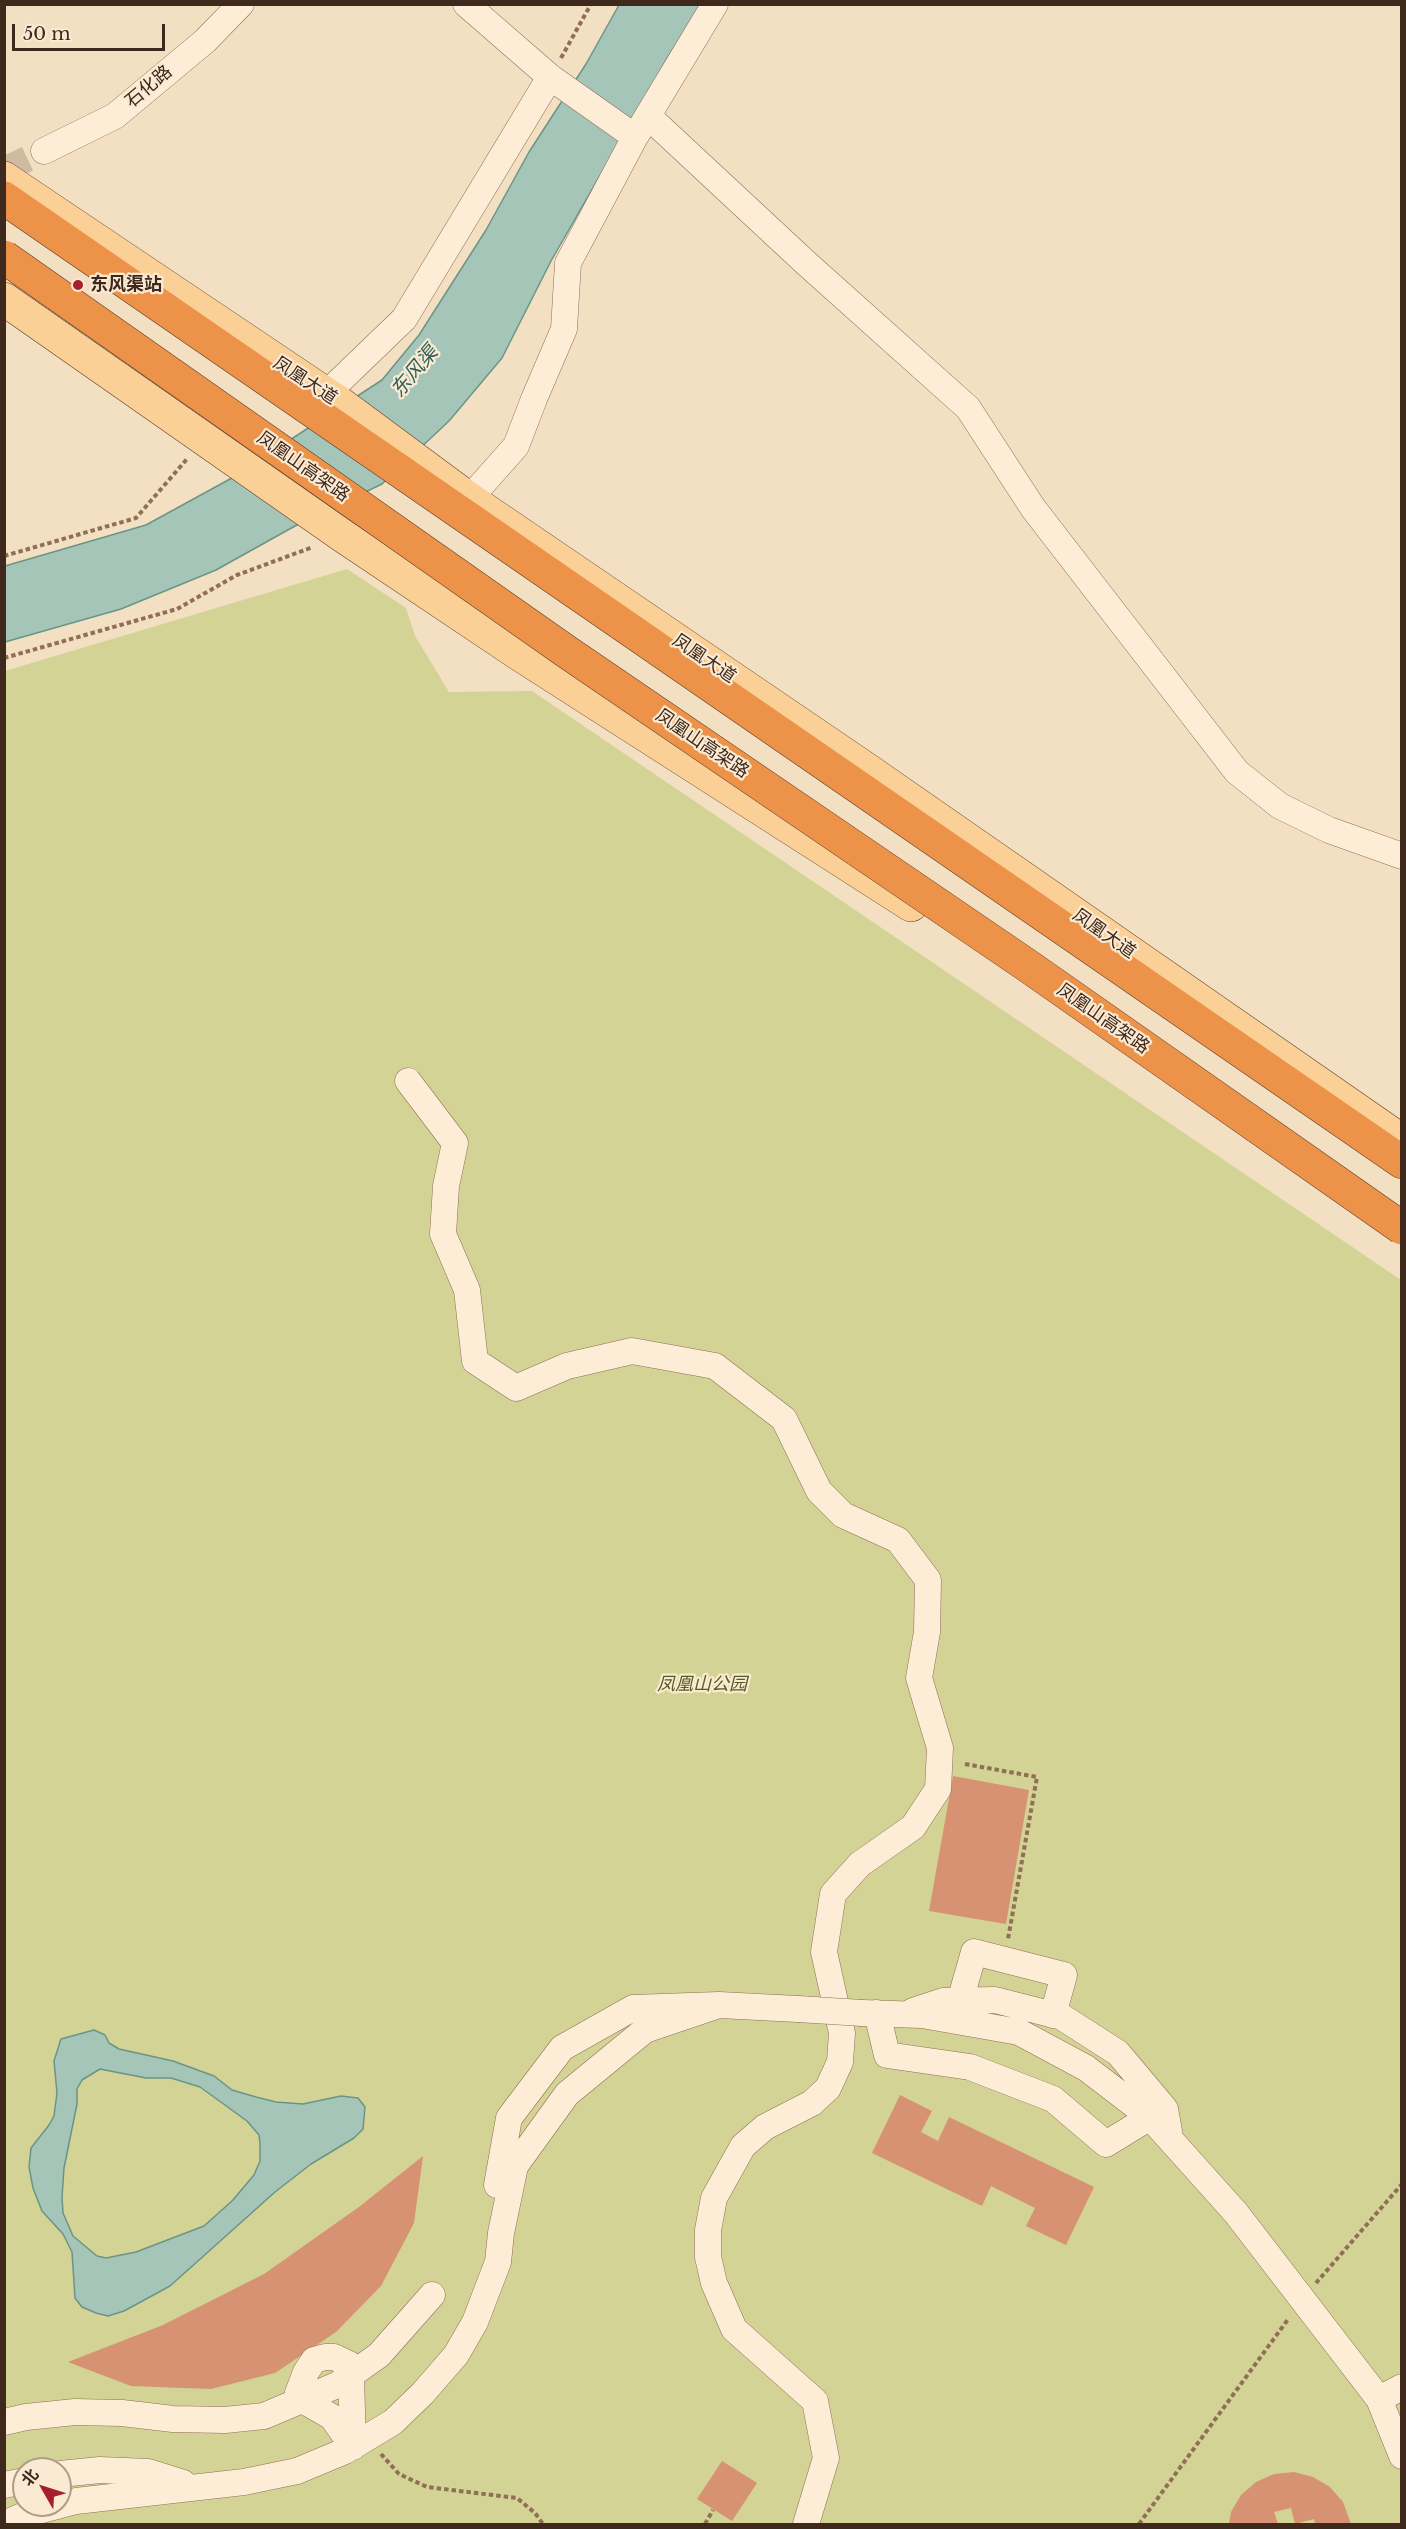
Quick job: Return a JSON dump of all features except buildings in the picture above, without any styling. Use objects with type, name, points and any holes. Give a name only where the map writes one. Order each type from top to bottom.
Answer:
[{"type":"highway","points":[[4,198],[1401,1162]]},
{"type":"highway","name":"凤凰山高架路","points":[[4,257],[567,652],[1028,966],[1401,1227]]},
{"type":"main road","name":"凤凰大道","points":[[4,178],[332,398],[469,499],[866,769],[1401,1141]]},
{"type":"main road","points":[[4,299],[18,312],[205,438],[337,532],[519,654],[919,910],[1401,1227]]},
{"type":"street","name":"石化路","points":[[44,151],[115,116],[205,41],[241,4]]},
{"type":"street","points":[[466,4],[550,77],[641,127],[806,263],[968,408],[1033,508],[1237,772],[1280,806],[1329,830],[1401,856]]},
{"type":"street","points":[[469,499],[516,447],[564,329],[568,263],[641,127],[715,4]]},
{"type":"street","points":[[332,398],[404,319],[550,77]]},
{"type":"street","points":[[408,1081],[455,1143],[446,1186],[443,1234],[467,1290],[475,1361],[516,1388],[567,1366],[633,1351],[715,1366],[784,1419],[819,1491],[843,1515],[898,1540],[928,1580],[927,1632],[919,1678],[940,1748],[938,1789],[913,1827],[860,1864],[833,1894],[824,1952],[842,2033],[840,2062],[828,2088],[812,2103],[765,2127],[743,2146],[714,2198],[708,2230],[708,2257],[714,2283],[734,2329],[815,2401],[826,2458],[806,2524]]},
{"type":"street","points":[[960,2001],[974,1952],[1064,1975],[1053,2014]]},
{"type":"street","points":[[904,2014],[943,2001],[995,2000],[1062,2017],[1118,2053],[1165,2109],[1170,2139]]},
{"type":"street","points":[[4,2524],[27,2514],[76,2501],[244,2482],[297,2471],[362,2442],[393,2422],[423,2393],[456,2355],[475,2322],[491,2286],[498,2262],[501,2233],[515,2166],[567,2094],[645,2030],[719,2005]]},
{"type":"street","points":[[501,2233],[497,2187],[509,2118],[562,2048],[633,2008],[719,2005],[922,2015],[1019,2032],[1086,2068],[1150,2117],[1170,2139],[1236,2213],[1379,2399],[1401,2456]]},
{"type":"street","points":[[870,2013],[887,2055],[970,2067],[1053,2100],[1106,2144],[1150,2117]]},
{"type":"street","points":[[351,2375],[379,2355],[432,2295]]},
{"type":"street","points":[[334,2357],[349,2364],[362,2442],[332,2417],[304,2401],[298,2393],[300,2384],[314,2360],[334,2357]]},
{"type":"street","points":[[1379,2399],[1401,2387]]},
{"type":"street","points":[[4,2422],[26,2417],[75,2412],[225,2420],[264,2416],[304,2401]]},
{"type":"street","points":[[72,2473],[100,2470],[148,2472],[195,2486]]},
{"type":"path","points":[[550,77],[591,4]]},
{"type":"path","points":[[4,556],[136,518],[205,438]]},
{"type":"path","points":[[4,658],[177,609],[237,575],[337,532]]},
{"type":"path","points":[[965,1764],[1037,1778],[1005,1960]]},
{"type":"path","points":[[1138,2524],[1303,2298],[1401,2184]]},
{"type":"path","points":[[362,2442],[381,2454],[399,2474],[427,2487],[517,2498],[535,2513],[543,2524]]},
{"type":"path","points":[[705,2524],[713,2510]]},
{"type":"green space","name":"凤凰山公园","points":[[347,569],[406,608],[415,636],[449,692],[532,691],[1401,1280],[1401,2524],[5,2524],[5,671]]},
{"type":"water","name":"东风渠","points":[[619,5],[700,5],[551,261],[502,358],[449,421],[382,484],[295,526],[216,570],[121,609],[5,642],[5,566],[146,525],[230,479],[382,380],[419,335],[486,230],[529,152],[586,64]]},
{"type":"water","points":[[94,2030],[105,2035],[109,2043],[119,2049],[173,2061],[214,2076],[232,2090],[276,2102],[303,2104],[341,2096],[358,2098],[365,2107],[363,2129],[354,2138],[311,2164],[275,2192],[170,2286],[124,2311],[108,2316],[96,2313],[82,2307],[75,2298],[72,2252],[63,2234],[42,2211],[33,2188],[29,2167],[31,2148],[54,2116],[57,2093],[54,2061],[61,2039]],"holes":[[[100,2069],[146,2078],[171,2078],[200,2087],[247,2121],[259,2135],[260,2161],[254,2175],[233,2200],[204,2226],[136,2252],[106,2258],[97,2256],[73,2236],[63,2213],[64,2168],[77,2104],[77,2089],[82,2080]]]},
{"type":"tunnel","points":[[4,170],[44,151]]},
{"type":"place","name":"东风渠站","points":[[78,285]]}]
